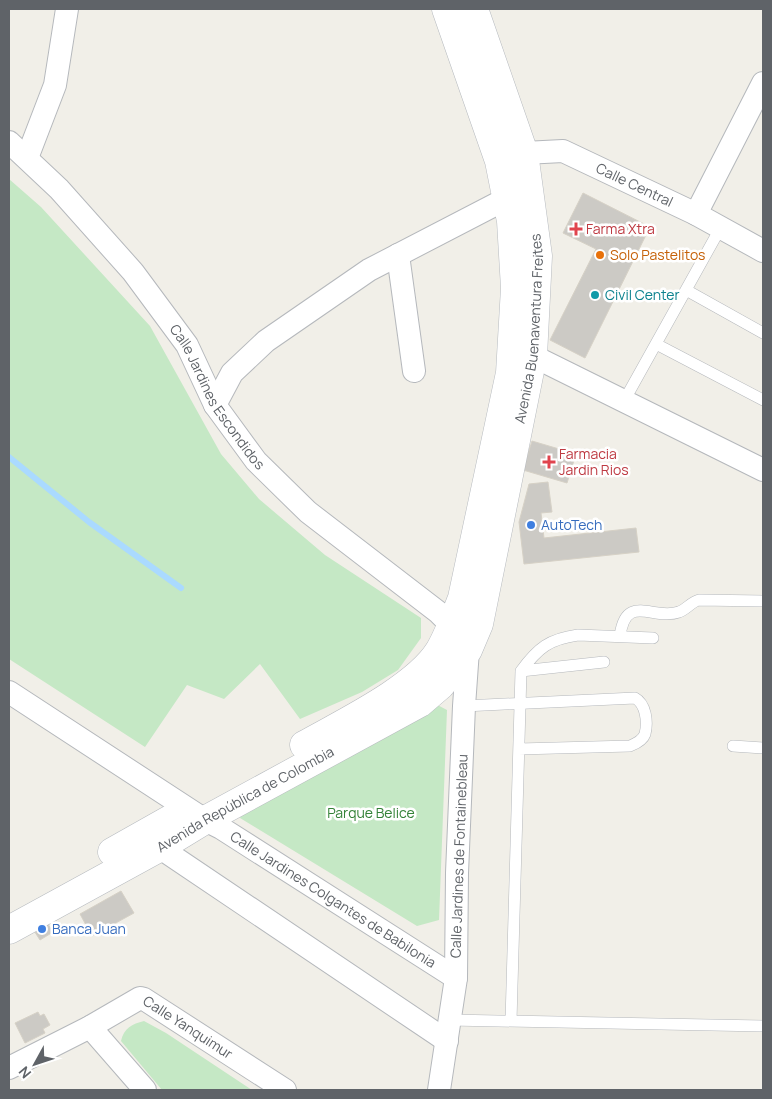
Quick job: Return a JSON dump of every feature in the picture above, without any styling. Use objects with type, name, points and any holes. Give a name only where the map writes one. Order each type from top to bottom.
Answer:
[{"type":"main road","name":"Avenida Buenaventura Freites","points":[[446,9],[511,157],[506,199],[511,221],[515,288],[510,373],[462,598],[452,626]]},
{"type":"main road","name":"Avenida Buenaventura Freites","points":[[468,650],[479,624],[533,356],[538,256],[474,9]]},
{"type":"main road","name":"Avenida República de Colombia","points":[[9,930],[393,694],[420,673],[438,652],[452,626]]},
{"type":"main road","name":"Avenida República de Colombia","points":[[198,814],[420,703],[441,685],[468,650]]},
{"type":"main road","name":"Avenida República de Colombia","points":[[9,910],[150,842]]},
{"type":"street","points":[[27,158],[55,85],[66,9]]},
{"type":"street","points":[[696,214],[763,83]]},
{"type":"street","name":"Calle Jardines Escondidos","points":[[9,142],[59,189],[133,272],[187,345],[214,406],[256,461],[308,512],[438,612],[452,626]]},
{"type":"street","name":"Calle Central","points":[[511,157],[563,151],[696,214],[763,251]]},
{"type":"street","points":[[214,406],[232,373],[266,341],[369,270],[506,199]]},
{"type":"street","points":[[398,255],[414,371]]},
{"type":"street","points":[[533,356],[763,470]]},
{"type":"street","points":[[452,626],[468,650]]},
{"type":"street","name":"Calle Jardines de Fontainebleau","points":[[439,1090],[456,978],[457,873],[468,650]]},
{"type":"street","name":"Calle Jardines Colgantes de Babilonia","points":[[9,692],[456,978]]},
{"type":"street","points":[[150,842],[449,1030]]},
{"type":"street","name":"Calle Yanquimur","points":[[9,1068],[90,1027],[140,998],[285,1090]]},
{"type":"street","points":[[90,1027],[145,1090]]},
{"type":"lane","points":[[624,401],[721,227]]},
{"type":"lane","points":[[686,290],[763,332]]},
{"type":"lane","points":[[656,344],[763,400]]},
{"type":"lane","points":[[620,636],[625,618],[638,610],[679,612],[700,600],[763,601]]},
{"type":"lane","points":[[511,1021],[521,671],[543,646],[566,637],[578,635],[653,638]]},
{"type":"lane","points":[[521,671],[604,662]]},
{"type":"lane","points":[[464,706],[635,698],[640,701],[646,710],[645,735],[638,743],[630,746],[519,749]]},
{"type":"lane","points":[[733,746],[763,748]]},
{"type":"lane","points":[[449,1030],[511,1021],[763,1026]]},
{"type":"green space","points":[[9,179],[41,207],[150,326],[221,454],[259,499],[325,555],[421,618],[421,638],[398,670],[362,692],[300,719],[260,664],[224,699],[187,685],[145,747],[9,659]]},
{"type":"green space","name":"Parque Belice","points":[[428,700],[447,710],[439,920],[417,926],[240,818],[246,797]]},
{"type":"green space","points":[[144,1021],[166,1033],[252,1090],[162,1090],[121,1041],[129,1027]]},
{"type":"building","name":"Civil Center","points":[[583,193],[650,227],[585,358],[550,340],[596,249],[563,233]]},
{"type":"building","name":"Farmacia Jardin Rios","points":[[532,441],[576,454],[567,483],[523,470]]},
{"type":"building","name":"AutoTech","points":[[548,482],[552,512],[541,513],[544,538],[636,528],[639,552],[524,564],[519,522],[529,484]]},
{"type":"building","points":[[121,891],[134,913],[92,936],[80,914]]},
{"type":"building","name":"Banca Juan","points":[[44,918],[53,932],[40,940],[31,926]]},
{"type":"building","points":[[38,1012],[40,1016],[44,1014],[50,1025],[43,1029],[45,1033],[25,1043],[15,1023]]},
{"type":"waterway","points":[[9,457],[89,522],[181,588]]},
{"type":"place","name":"Farma Xtra","points":[[576,229]]},
{"type":"place","name":"Solo Pastelitos","points":[[600,255]]},
{"type":"place","name":"Civil Center","points":[[595,295]]},
{"type":"place","name":"Farmacia Jardin Rios","points":[[549,462]]},
{"type":"place","name":"AutoTech","points":[[531,525]]},
{"type":"place","name":"Banca Juan","points":[[42,929]]}]
